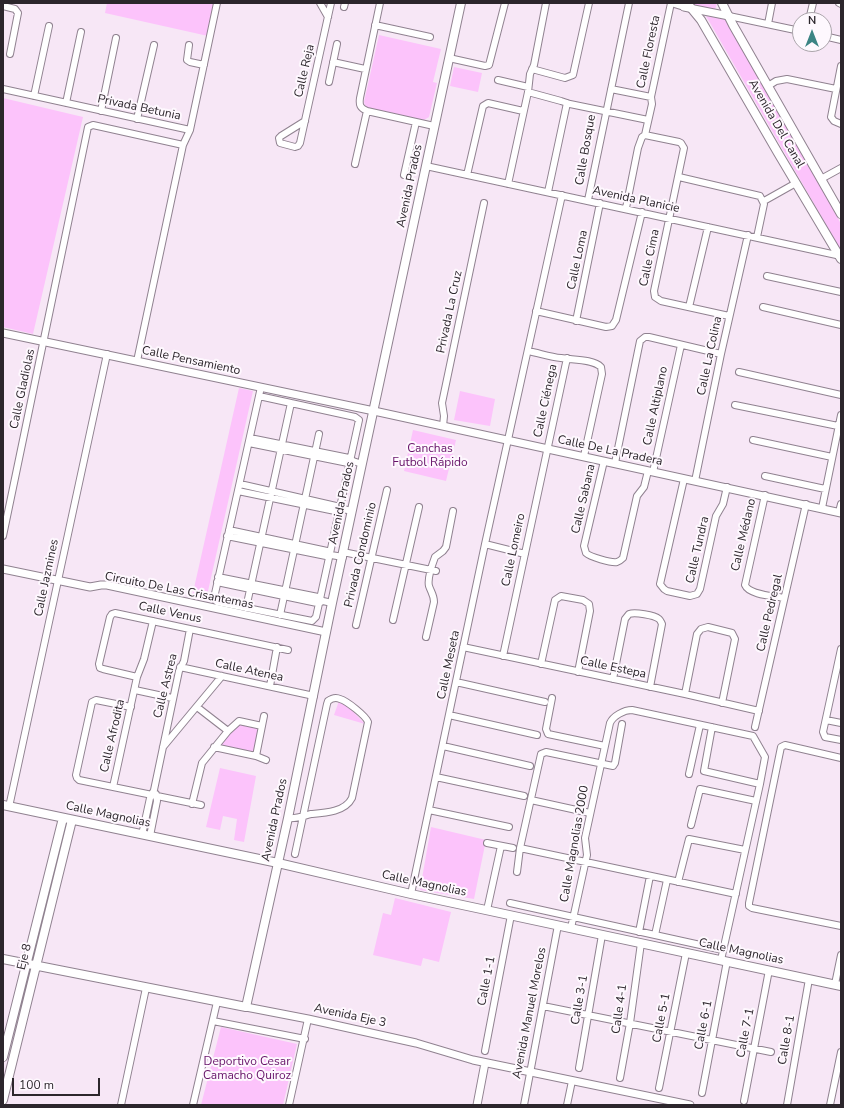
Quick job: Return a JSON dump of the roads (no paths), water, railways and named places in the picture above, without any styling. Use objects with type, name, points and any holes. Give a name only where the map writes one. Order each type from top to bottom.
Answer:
[{"type":"main road","name":"Avenida Prados","points":[[246,1007],[288,818],[332,603],[461,3]]},
{"type":"main road","name":"Avenida Del Canal","points":[[722,3],[733,25],[841,214]]},
{"type":"main road","name":"Avenida Del Canal","points":[[685,5],[693,9],[702,20],[778,153],[840,257]]},
{"type":"main road","name":"Calle Magnolias","points":[[6,806],[278,863],[411,894],[838,985]]},
{"type":"main road","name":"Eje 8","points":[[3,1057],[62,818]]},
{"type":"main road","name":"Eje 8","points":[[3,1100],[35,965],[72,820]]},
{"type":"main road","name":"Avenida Eje 3","points":[[3,959],[246,1007]]},
{"type":"street","name":"Privada Betunia","points":[[3,89],[190,130],[218,3]]},
{"type":"street","points":[[320,3],[328,17]]},
{"type":"street","name":"Calle Reja","points":[[304,121],[281,136],[279,138],[280,142],[294,147],[298,146],[300,143],[331,3]]},
{"type":"street","points":[[380,3],[359,103],[361,108],[367,111],[434,126]]},
{"type":"street","points":[[449,58],[488,66],[505,3]]},
{"type":"street","points":[[508,184],[546,3]]},
{"type":"street","points":[[532,69],[565,78],[573,75],[589,3]]},
{"type":"street","points":[[629,3],[606,112],[648,120]]},
{"type":"street","points":[[671,3],[685,5]]},
{"type":"street","name":"Calle Floresta","points":[[610,89],[651,97],[671,3]]},
{"type":"street","points":[[768,24],[772,3]]},
{"type":"street","points":[[3,6],[15,9],[18,13],[10,54]]},
{"type":"street","points":[[693,9],[792,29]]},
{"type":"street","points":[[375,25],[430,37]]},
{"type":"street","points":[[34,96],[49,26]]},
{"type":"street","points":[[66,103],[81,32]]},
{"type":"street","points":[[101,110],[116,38]]},
{"type":"street","points":[[330,82],[337,44]]},
{"type":"street","points":[[137,119],[154,45]]},
{"type":"street","points":[[189,45],[188,60],[190,62],[204,65]]},
{"type":"street","points":[[334,62],[366,69]]},
{"type":"street","points":[[841,66],[831,117],[834,122],[841,124]]},
{"type":"street","points":[[768,86],[776,81],[787,79],[836,89]]},
{"type":"street","name":"Calle Bosque","points":[[498,80],[567,103],[606,112],[588,200]]},
{"type":"street","points":[[626,208],[640,141],[645,135],[652,101],[651,97]]},
{"type":"street","points":[[468,175],[483,106],[488,103],[523,111]]},
{"type":"street","points":[[548,192],[567,103]]},
{"type":"street","points":[[355,164],[367,111]]},
{"type":"street","points":[[404,175],[416,122]]},
{"type":"street","name":"Calle Gladiolas","points":[[3,536],[45,341],[88,127],[93,125],[183,145]]},
{"type":"street","points":[[137,361],[183,145],[190,130]]},
{"type":"street","name":"Calle Cima","points":[[645,135],[679,142],[683,145],[684,151],[679,177],[654,291],[655,297],[661,301],[689,307]]},
{"type":"street","name":"Avenida Planicie","points":[[426,166],[626,208],[840,257]]},
{"type":"street","points":[[821,179],[841,168]]},
{"type":"street","points":[[679,177],[756,194],[764,201]]},
{"type":"street","points":[[757,237],[764,201],[796,183]]},
{"type":"street","name":"Calle Meseta","points":[[411,894],[485,544],[562,195]]},
{"type":"street","name":"Privada La Cruz","points":[[443,426],[444,416],[442,403],[484,203]]},
{"type":"street","name":"Calle Loma","points":[[576,321],[600,203]]},
{"type":"street","points":[[536,311],[606,327],[612,326],[616,320],[642,212]]},
{"type":"street","points":[[708,227],[689,307],[729,316]]},
{"type":"street","name":"Calle La Colina","points":[[695,481],[729,316],[748,235]]},
{"type":"street","points":[[767,276],[841,292]]},
{"type":"street","points":[[762,307],[841,325]]},
{"type":"street","name":"Calle Pensamiento","points":[[3,333],[374,411]]},
{"type":"street","points":[[615,463],[638,344],[642,339],[649,337],[721,354]]},
{"type":"street","name":"Calle Altiplano","points":[[651,471],[681,345]]},
{"type":"street","points":[[528,351],[595,363],[601,367],[602,374],[584,456]]},
{"type":"street","name":"Calle Jazmines","points":[[6,806],[58,581],[107,354]]},
{"type":"street","name":"Calle Ciénega","points":[[547,449],[567,358]]},
{"type":"street","points":[[739,372],[841,395]]},
{"type":"street","points":[[259,396],[357,417],[359,422],[352,461],[330,554],[321,601],[316,617],[312,620],[280,615],[216,601],[214,597],[261,387]]},
{"type":"street","points":[[246,608],[291,403]]},
{"type":"street","points":[[735,405],[838,426]]},
{"type":"street","name":"Calle De La Pradera","points":[[374,411],[684,479],[806,504],[840,513]]},
{"type":"street","points":[[822,508],[841,414]]},
{"type":"street","points":[[280,615],[319,434]]},
{"type":"street","points":[[249,440],[362,464]]},
{"type":"street","points":[[753,440],[832,457]]},
{"type":"street","name":"Calle Lomeiro","points":[[503,656],[547,449]]},
{"type":"street","name":"Calle Sabana","points":[[604,461],[584,546],[586,553],[591,557],[614,562],[617,562],[623,558],[637,496],[644,487],[651,471]]},
{"type":"street","points":[[765,476],[825,489]]},
{"type":"street","name":"Calle Tundra","points":[[684,479],[660,580],[662,587],[667,591],[690,596],[697,594],[700,589],[716,516],[723,504],[727,487]]},
{"type":"street","points":[[239,487],[352,511]]},
{"type":"street","name":"Privada Condominio","points":[[356,625],[387,490]]},
{"type":"street","name":"Calle Médano","points":[[765,496],[745,585],[746,588],[752,592],[784,598]]},
{"type":"street","name":"Calle Pedregal","points":[[755,727],[806,504]]},
{"type":"street","points":[[840,513],[841,504]]},
{"type":"street","points":[[393,620],[418,507]]},
{"type":"street","points":[[426,637],[434,602],[434,596],[428,584],[433,570],[435,557],[446,547],[453,511]]},
{"type":"street","points":[[228,533],[330,554],[372,558],[433,570]]},
{"type":"street","points":[[485,544],[525,554]]},
{"type":"street","name":"Circuito De Las Crisantemas","points":[[3,569],[90,587],[107,585],[326,632]]},
{"type":"street","points":[[218,579],[332,603]]},
{"type":"street","points":[[541,664],[555,600],[561,596],[583,600],[589,604],[590,611],[578,672]]},
{"type":"street","name":"Calle Venus","points":[[137,677],[100,668],[99,664],[112,614],[115,613],[288,650]]},
{"type":"street","points":[[613,679],[625,619],[629,614],[636,613],[656,617],[662,624],[650,687]]},
{"type":"street","name":"Calle Afrodita","points":[[113,787],[137,677],[144,657],[153,621]]},
{"type":"street","points":[[685,694],[697,634],[701,629],[708,627],[732,634],[735,639],[722,703]]},
{"type":"street","name":"Calle Astrea","points":[[146,836],[172,698],[180,667],[184,661],[190,629]]},
{"type":"street","points":[[270,686],[277,647]]},
{"type":"street","name":"Calle Estepa","points":[[463,647],[759,711]]},
{"type":"street","points":[[841,649],[823,732],[824,736],[841,740]]},
{"type":"street","name":"Calle Atenea","points":[[180,667],[314,696]]},
{"type":"street","name":"Calle Astrea","points":[[162,749],[222,676]]},
{"type":"street","points":[[456,682],[545,702]]},
{"type":"street","name":"Calle Afrodita","points":[[134,690],[172,698]]},
{"type":"street","points":[[552,698],[546,729],[548,734],[605,746]]},
{"type":"street","points":[[288,818],[304,817],[338,810],[349,803],[352,798],[368,724],[365,717],[341,699],[330,699],[327,704],[304,817],[295,854]]},
{"type":"street","points":[[131,707],[96,700],[93,701],[91,704],[76,776],[79,780],[154,794],[201,805]]},
{"type":"street","points":[[197,707],[228,732]]},
{"type":"street","name":"Calle Magnolias 2000","points":[[571,928],[587,852],[585,838],[612,720],[628,710],[753,736],[765,757],[760,784]]},
{"type":"street","points":[[449,715],[537,735]]},
{"type":"street","points":[[256,756],[264,716]]},
{"type":"street","points":[[826,720],[841,723]]},
{"type":"street","points":[[192,804],[201,764],[214,747],[239,721],[262,726]]},
{"type":"street","points":[[517,872],[520,848],[541,755],[543,752],[612,766],[614,764],[622,724]]},
{"type":"street","points":[[689,774],[700,725]]},
{"type":"street","points":[[712,727],[704,771],[760,784],[723,950],[724,961]]},
{"type":"street","points":[[841,758],[785,745],[781,747],[749,903],[749,906],[752,908],[841,926]]},
{"type":"street","points":[[443,746],[530,766]]},
{"type":"street","points":[[214,747],[256,756],[266,760]]},
{"type":"street","points":[[436,777],[524,796]]},
{"type":"street","points":[[691,825],[700,789],[756,801]]},
{"type":"street","points":[[531,800],[590,813]]},
{"type":"street","points":[[429,810],[510,827]]},
{"type":"street","points":[[678,882],[689,839],[745,850]]},
{"type":"street","points":[[487,843],[513,848]]},
{"type":"street","points":[[487,910],[501,846]]},
{"type":"street","points":[[520,848],[736,894]]},
{"type":"street","points":[[639,932],[650,876]]},
{"type":"street","points":[[655,935],[667,880]]},
{"type":"street","points":[[510,903],[723,950]]},
{"type":"street","name":"Calle 1-1","points":[[485,1051],[511,915]]},
{"type":"street","name":"Avenida Manuel Morelos","points":[[524,1105],[558,925]]},
{"type":"street","name":"Calle 3-1","points":[[579,1068],[602,935]]},
{"type":"street","name":"Calle 4-1","points":[[620,1078],[630,1023],[641,943]]},
{"type":"street","name":"Calle 5-1","points":[[659,1088],[686,953]]},
{"type":"street","points":[[838,985],[841,955]]},
{"type":"street","name":"Calle 6-1","points":[[702,1093],[712,1041],[724,961]]},
{"type":"street","name":"Calle 7-1","points":[[744,1101],[769,970]]},
{"type":"street","name":"Calle 8-1","points":[[787,1105],[810,979]]},
{"type":"street","points":[[121,1105],[146,988]]},
{"type":"street","points":[[193,1105],[216,1002]]},
{"type":"street","points":[[543,1006],[771,1052]]},
{"type":"street","name":"Avenida Eje 3","points":[[246,1007],[416,1043],[485,1063],[690,1105]]},
{"type":"street","points":[[289,1105],[305,1039],[308,1019]]},
{"type":"street","points":[[212,1021],[305,1039]]},
{"type":"street","points":[[830,1105],[841,1052]]},
{"type":"street","points":[[477,1105],[485,1063]]},
{"type":"street","points":[[567,1105],[572,1081]]},
{"type":"park label","name":"Canchas Futbol Rápido","points":[[430,456]]},
{"type":"park label","name":"Deportivo Cesar Camacho Quiroz","points":[[247,1069]]}]
